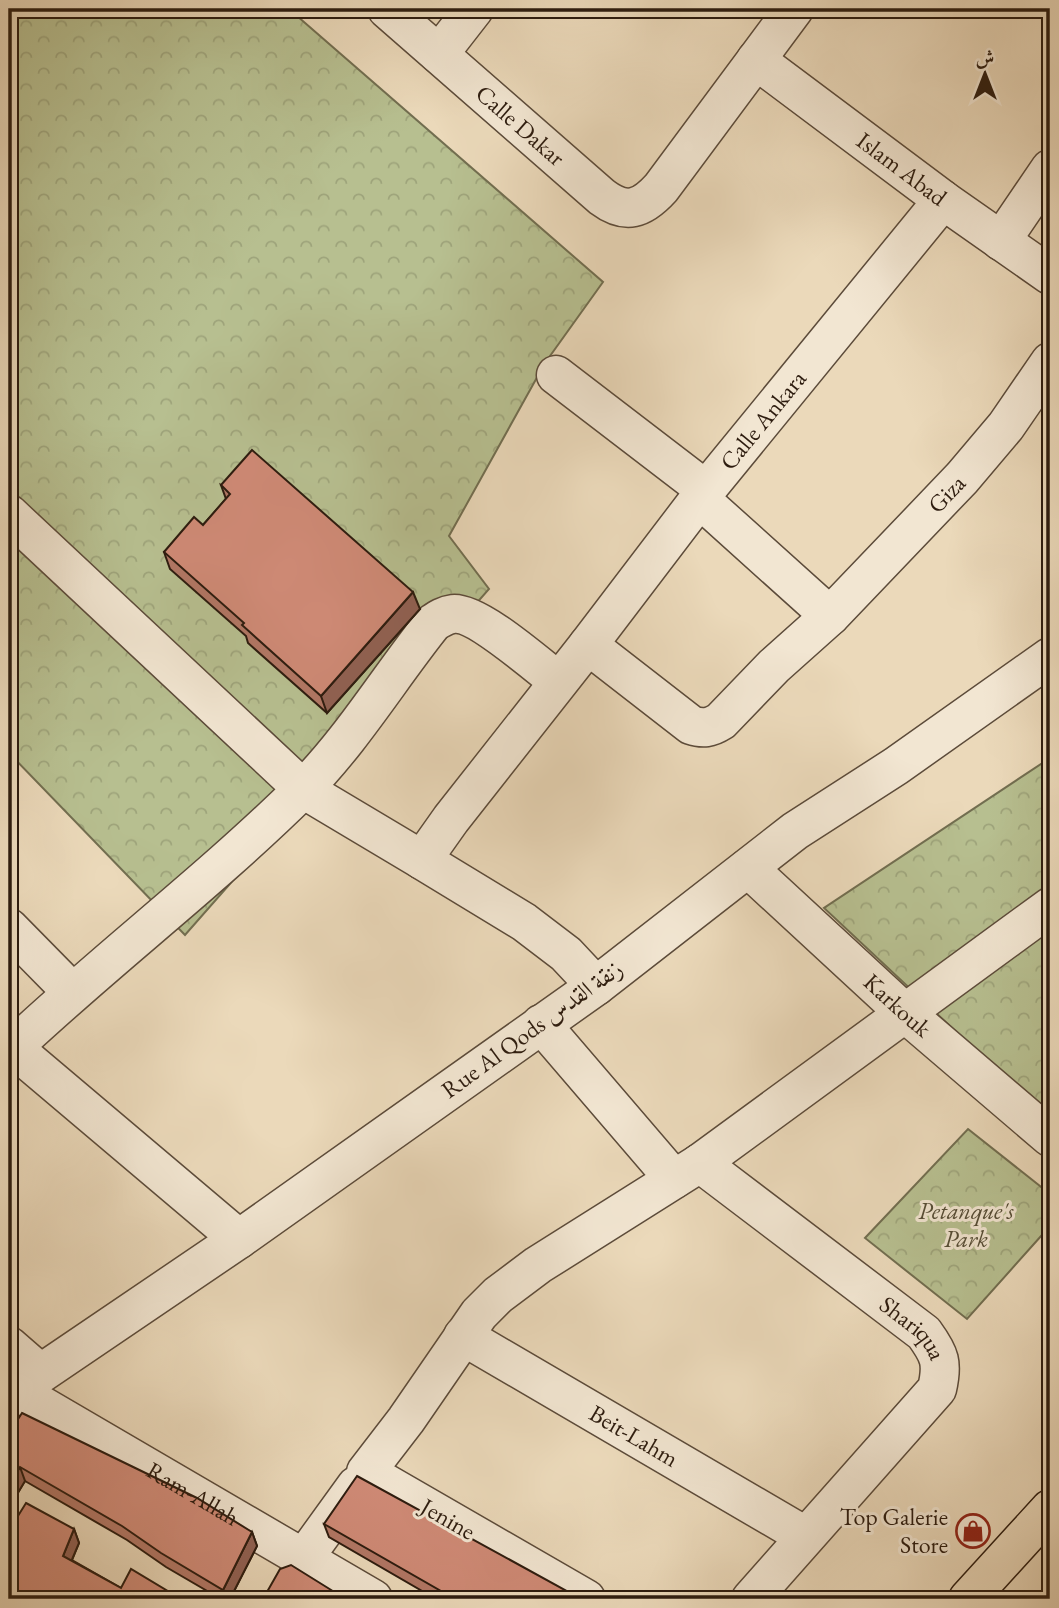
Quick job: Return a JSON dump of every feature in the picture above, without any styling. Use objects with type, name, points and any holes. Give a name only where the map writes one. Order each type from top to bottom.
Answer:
[{"type":"main road","points":[[968,1599],[1050,1508]]},
{"type":"street","name":"Calle Dakar","points":[[387,9],[612,205],[633,208],[643,205],[662,188],[794,9]]},
{"type":"street","points":[[439,54],[474,9]]},
{"type":"street","name":"Islam Abad","points":[[756,60],[943,200],[1050,275]]},
{"type":"street","points":[[1001,241],[1050,169]]},
{"type":"street","name":"Calle Ankara","points":[[422,860],[703,495],[943,200]]},
{"type":"street","name":"Giza","points":[[588,645],[691,725],[710,727],[721,721],[774,666],[830,616],[962,478],[1006,426],[1050,362]]},
{"type":"street","points":[[556,375],[703,495],[830,616]]},
{"type":"street","points":[[9,514],[303,789],[524,922],[566,954],[596,986]]},
{"type":"street","points":[[239,1239],[10,1049],[303,789],[329,760],[433,623],[443,616],[454,613],[477,620],[558,681]]},
{"type":"street","name":"Rue Al Qods زنقة القدس","points":[[21,1386],[239,1239],[596,986],[795,831],[896,766],[1050,657]]},
{"type":"street","name":"Karkouk","points":[[748,868],[905,1013],[1050,1137]]},
{"type":"street","points":[[304,1558],[406,1420],[479,1314],[516,1281],[687,1171],[1050,907]]},
{"type":"street","points":[[9,928],[72,992]]},
{"type":"street","name":"Shariqua","points":[[541,1024],[687,1171],[924,1333],[938,1352],[942,1369],[937,1389],[751,1599]]},
{"type":"street","name":"Beit-Lahm","points":[[463,1336],[805,1536]]},
{"type":"street","name":"Ram-Allah","points":[[9,1346],[21,1386],[373,1599]]},
{"type":"street","name":"Jenine","points":[[366,1472],[586,1599]]},
{"type":"green space","points":[[9,9],[289,9],[603,282],[545,363],[449,536],[489,589],[185,935],[9,753]]},
{"type":"green space","points":[[1050,758],[1050,1115],[1014,1086],[824,908]]},
{"type":"green space","name":"Petanque's Park","points":[[968,1129],[1050,1194],[1050,1226],[967,1319],[865,1238]]},
{"type":"building","points":[[252,450],[413,592],[321,696],[164,552],[194,517],[203,525],[230,494],[221,485]]},
{"type":"building","points":[[22,1413],[197,1498],[252,1532],[223,1590],[122,1526],[20,1467],[9,1485],[9,1429],[11,1430]]},
{"type":"building","points":[[357,1476],[581,1599],[455,1599],[324,1524]]},
{"type":"building","points":[[26,1503],[74,1529],[63,1556],[121,1588],[131,1569],[181,1599],[23,1599],[9,1591],[9,1522],[13,1524]]},
{"type":"building","points":[[291,1565],[336,1593],[333,1599],[263,1599],[280,1569]]},
{"type":"place","name":"Top Galerie Store","points":[[973,1531]]}]
